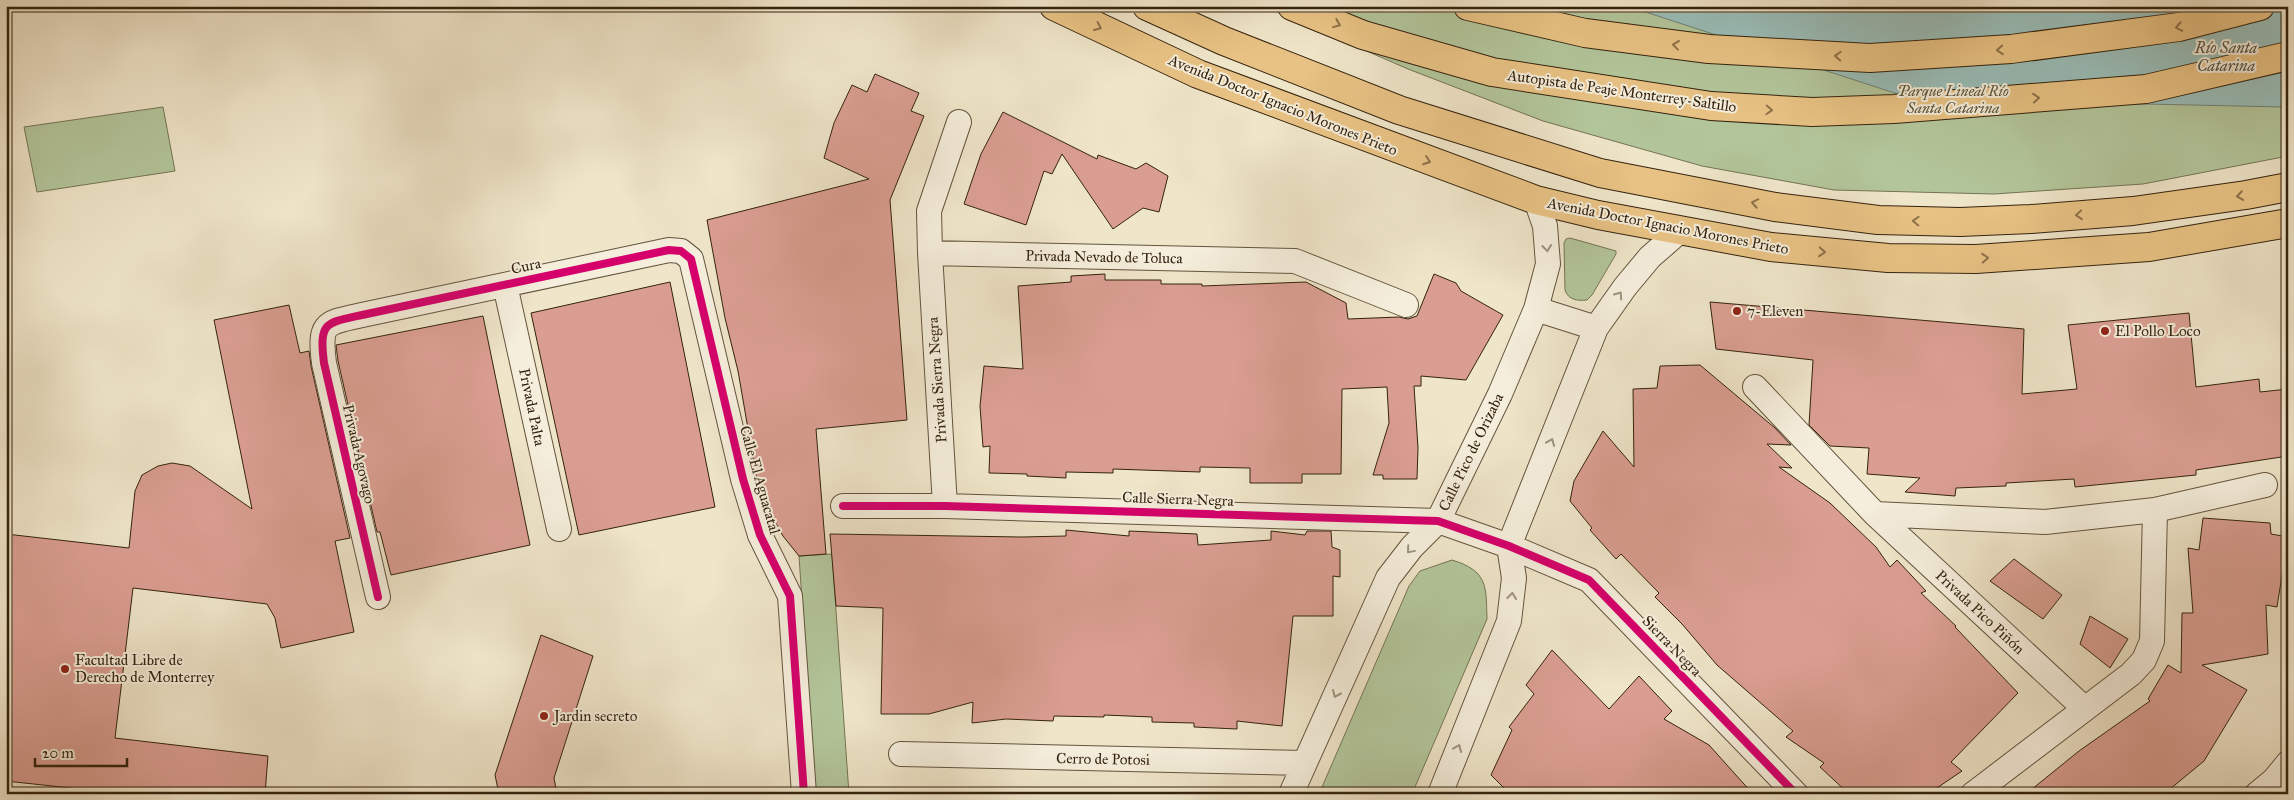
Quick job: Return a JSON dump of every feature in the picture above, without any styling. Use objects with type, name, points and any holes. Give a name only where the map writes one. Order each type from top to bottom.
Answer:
[{"type":"main road","name":"Avenida Doctor Ignacio Morones Prieto","points":[[1054,6],[1198,74],[1536,200],[1598,215],[1770,248],[1888,258],[1976,259],[2149,248],[2288,223]]},
{"type":"main road","points":[[1147,6],[1224,41],[1399,110],[1600,173],[1775,207],[1878,220],[1960,222],[2133,211],[2288,187]]},
{"type":"main road","name":"Autopista de Peaje Monterrey-Saltillo","points":[[1292,6],[1364,35],[1492,72],[1711,106],[1812,112],[1894,109],[2146,89],[2288,56]]},
{"type":"main road","points":[[1468,6],[1585,33],[1710,49],[1870,58],[2021,48],[2180,27],[2260,6]]},
{"type":"street","points":[[930,253],[929,211],[959,122]]},
{"type":"street","name":"Calle Pico de Orizaba","points":[[1291,794],[1388,578],[1412,547],[1438,520],[1500,394],[1536,309],[1548,264],[1545,226],[1536,200]]},
{"type":"street","points":[[1440,794],[1509,621],[1514,578],[1509,546],[1596,328],[1625,287],[1650,257],[1681,230]]},
{"type":"street","name":"Cura","points":[[332,322],[669,250],[681,250],[691,259],[699,290]]},
{"type":"street","name":"Privada Nevado de Toluca","points":[[930,253],[1295,261],[1406,305]]},
{"type":"street","name":"Privada Sierra Negra","points":[[930,253],[945,506]]},
{"type":"street","name":"Privada Palta","points":[[505,285],[559,529]]},
{"type":"street","name":"Calle El Aguacatal","points":[[699,290],[743,479],[760,535],[790,596],[804,794]]},
{"type":"street","points":[[1536,309],[1596,328]]},
{"type":"street","name":"Privada Agovago","points":[[332,322],[324,329],[321,339],[324,363],[378,597]]},
{"type":"street","name":"Privada Pico Piñón","points":[[1755,387],[1875,514],[2085,709]]},
{"type":"street","points":[[1875,514],[2045,522],[2155,510],[2265,485]]},
{"type":"street","name":"Calle Sierra Negra","points":[[842,506],[945,506],[1438,520],[1509,546]]},
{"type":"street","points":[[1973,794],[2131,674],[2144,660],[2152,642],[2155,510]]},
{"type":"street","name":"Sierra Negra","points":[[1509,546],[1589,580],[1796,794]]},
{"type":"street","name":"Cerro de Potosi","points":[[901,754],[1305,764]]},
{"type":"street","points":[[2257,794],[2274,780],[2288,763]]},
{"type":"green space","name":"Parque Lineal Río Santa Catarina","points":[[1263,6],[2288,6],[2288,156],[2143,184],[1994,194],[1834,190],[1702,166],[1543,121],[1408,69]]},
{"type":"green space","points":[[163,107],[175,171],[37,192],[24,127]]},
{"type":"green space","points":[[1570,238],[1616,251],[1592,295],[1587,300],[1574,299],[1568,296],[1565,290],[1564,243],[1566,239]]},
{"type":"green space","points":[[832,554],[849,794],[815,794],[799,556]]},
{"type":"green space","points":[[1452,560],[1473,569],[1483,581],[1487,619],[1412,794],[1319,794],[1409,586],[1420,571]]},
{"type":"water","name":"Río Santa Catarina","points":[[1627,6],[2288,6],[2288,105],[2284,107],[1913,99]]},
{"type":"building","points":[[875,74],[919,93],[911,111],[924,116],[890,200],[907,420],[816,429],[826,554],[799,556],[783,536],[765,504],[756,475],[738,371],[725,318],[707,220],[869,179],[824,158],[834,123],[852,85],[867,92]]},
{"type":"building","points":[[1003,112],[1097,159],[1098,155],[1136,169],[1146,163],[1168,176],[1159,212],[1143,208],[1113,229],[1062,154],[1052,174],[1044,171],[1026,225],[964,204],[981,154]]},
{"type":"building","points":[[1105,274],[1105,280],[1161,280],[1161,284],[1202,284],[1202,286],[1306,282],[1346,303],[1348,319],[1399,317],[1408,319],[1417,316],[1434,274],[1456,283],[1461,291],[1503,315],[1466,380],[1421,376],[1421,386],[1414,386],[1418,448],[1417,479],[1383,479],[1383,475],[1373,475],[1389,423],[1387,387],[1342,389],[1341,474],[1302,474],[1302,483],[1250,483],[1250,468],[1200,467],[1200,472],[1113,469],[1113,473],[1066,472],[1066,478],[989,473],[990,446],[983,447],[980,406],[984,366],[1023,369],[1018,286],[1071,282],[1071,276]]},
{"type":"building","points":[[670,282],[715,507],[579,535],[531,313]]},
{"type":"building","points":[[1710,302],[2024,329],[2022,394],[2077,389],[2068,325],[2189,313],[2196,387],[2259,379],[2260,392],[2288,389],[2288,456],[2196,470],[2196,475],[2075,487],[2074,479],[2006,483],[2006,486],[1956,488],[1955,496],[1905,492],[1920,478],[1867,474],[1869,448],[1830,446],[1809,425],[1813,360],[1716,349]]},
{"type":"building","points":[[289,305],[300,353],[309,351],[350,538],[335,541],[354,632],[281,648],[275,618],[267,604],[133,588],[115,738],[268,756],[265,794],[143,794],[6,781],[6,534],[129,548],[135,491],[142,475],[158,466],[172,463],[190,466],[252,509],[214,320]]},
{"type":"building","points":[[483,316],[530,545],[391,575],[380,532],[377,532],[336,345]]},
{"type":"building","points":[[1700,365],[1775,428],[1791,445],[1767,444],[1792,468],[1779,467],[1830,503],[1876,547],[1890,567],[1897,560],[1926,591],[1921,593],[1956,626],[2018,693],[1951,762],[1962,771],[1928,794],[1849,794],[1820,767],[1824,763],[1786,737],[1793,731],[1717,665],[1682,624],[1655,597],[1659,593],[1621,554],[1616,559],[1590,530],[1592,528],[1570,501],[1574,481],[1603,431],[1634,467],[1633,389],[1657,388],[1660,366]]},
{"type":"building","points":[[2203,518],[2270,523],[2271,534],[2288,537],[2288,564],[2284,563],[2277,607],[2266,605],[2268,654],[2202,665],[2247,690],[2204,761],[2164,794],[2026,794],[2079,751],[2150,701],[2148,699],[2168,665],[2181,673],[2182,613],[2193,613],[2188,548],[2199,550]]},
{"type":"building","points":[[1066,530],[1129,536],[1129,531],[1197,534],[1198,545],[1271,540],[1271,531],[1305,535],[1307,531],[1331,531],[1332,547],[1340,550],[1340,577],[1333,576],[1333,616],[1293,616],[1282,726],[1237,721],[1237,729],[1194,727],[1194,723],[1152,722],[1152,717],[1104,715],[1104,717],[1054,716],[1053,721],[1006,719],[972,723],[973,702],[929,714],[881,714],[883,608],[836,606],[830,534],[1022,537],[1066,536]]},
{"type":"building","points":[[2014,559],[2062,595],[2043,619],[1990,581]]},
{"type":"building","points":[[2090,616],[2128,639],[2110,668],[2080,644]]},
{"type":"building","name":"Jardin secreto","points":[[541,635],[593,656],[554,778],[557,794],[499,794],[495,775]]},
{"type":"building","points":[[1552,650],[1609,709],[1639,676],[1672,711],[1664,719],[1709,745],[1753,794],[1510,794],[1491,775],[1512,730],[1509,727],[1534,694],[1526,685]]},
{"type":"cycle path","points":[[378,597],[324,363],[323,339],[327,327],[340,320],[362,315],[669,250],[681,251],[691,259],[743,479],[760,535],[790,596],[804,794]]},
{"type":"cycle path","points":[[843,506],[945,506],[1438,521],[1509,546],[1589,580],[1796,794]]},
{"type":"place","name":"7-Eleven","points":[[1737,311]]},
{"type":"place","name":"El Pollo Loco","points":[[2105,331]]},
{"type":"place","name":"Facultad Libre de Derecho de Monterrey","points":[[65,669]]},
{"type":"place","name":"Jardin secreto","points":[[544,716]]}]
